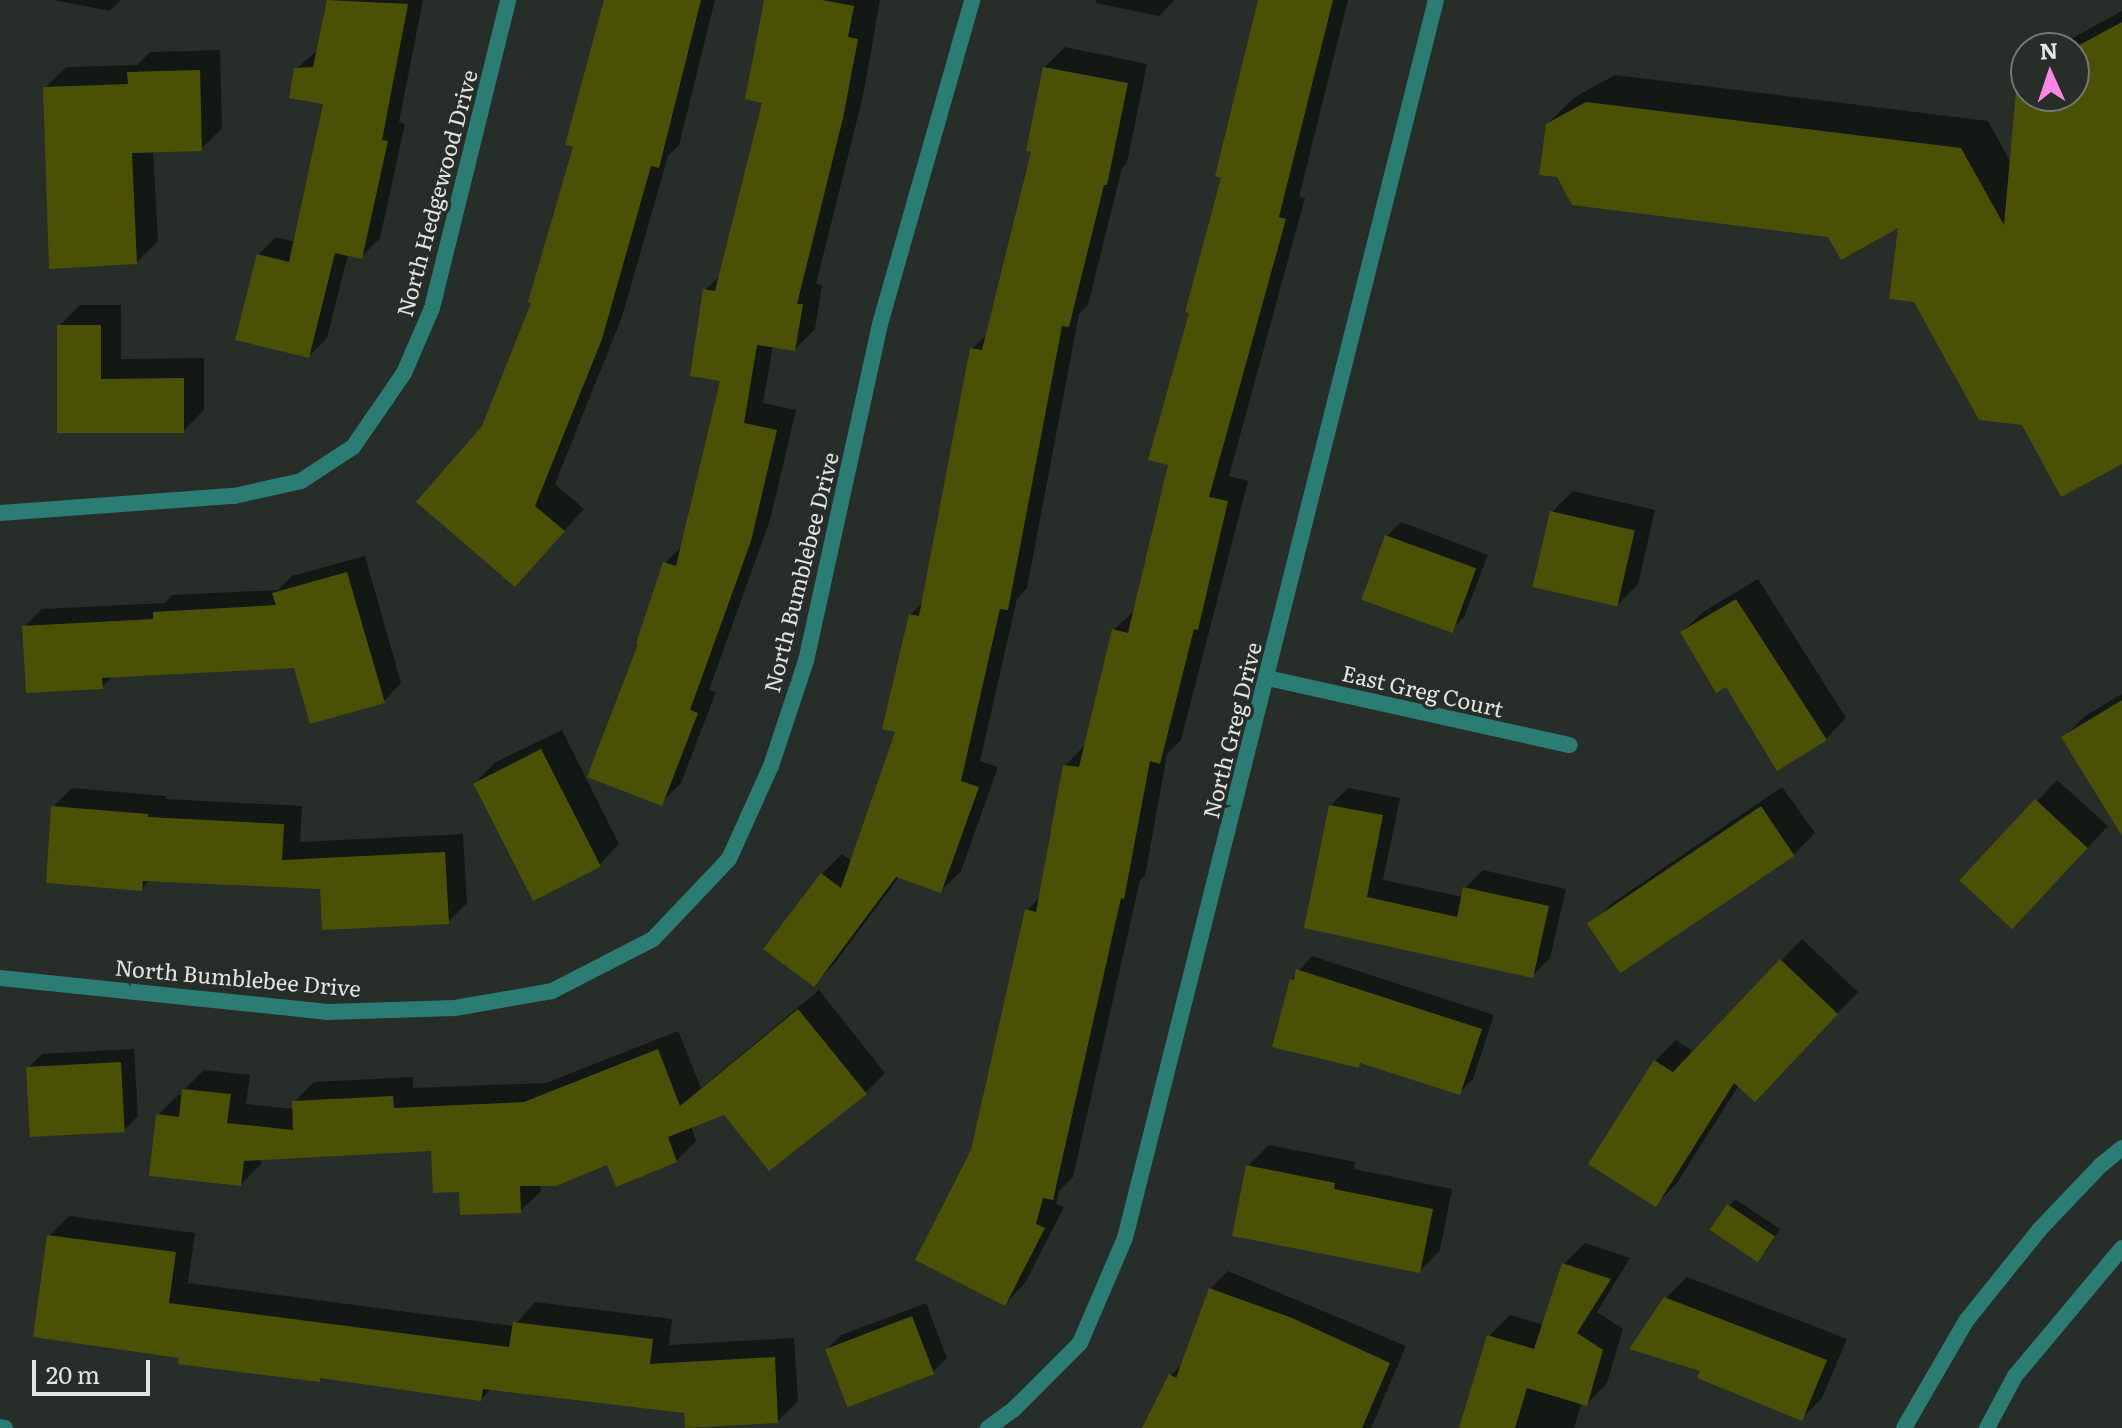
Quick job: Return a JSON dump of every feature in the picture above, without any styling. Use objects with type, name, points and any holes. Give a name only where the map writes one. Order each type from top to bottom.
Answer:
[{"type":"street","name":"North Hedgewood Drive","points":[[0,513],[234,496],[301,481],[353,447],[404,373],[432,308],[508,0]]},
{"type":"street","name":"North Bumblebee Drive","points":[[0,978],[328,1012],[455,1008],[552,991],[653,939],[729,859],[771,766],[806,661],[880,324],[972,0]]},
{"type":"street","name":"North Greg Drive","points":[[988,1428],[1013,1410],[1080,1343],[1125,1238],[1436,0]]},
{"type":"street","name":"East Greg Court","points":[[1267,678],[1570,745]]},
{"type":"street","points":[[1904,1428],[1966,1321],[2040,1229],[2101,1165],[2122,1148]]},
{"type":"street","points":[[1987,1428],[2015,1376],[2122,1248]]},
{"type":"building","points":[[327,0],[408,4],[382,140],[388,141],[362,259],[335,253],[309,358],[235,340],[257,254],[289,262],[323,104],[289,98],[294,68],[313,67]]},
{"type":"building","points":[[604,0],[701,0],[659,168],[651,166],[602,339],[535,506],[565,531],[515,587],[416,502],[482,426],[531,303],[528,302],[573,147],[565,145]]},
{"type":"building","points":[[764,0],[822,0],[854,6],[848,37],[858,39],[843,118],[797,304],[803,304],[795,351],[757,345],[744,423],[777,430],[751,541],[690,710],[698,713],[662,806],[587,777],[638,644],[663,562],[676,566],[720,381],[690,376],[703,289],[715,291],[762,103],[745,99]]},
{"type":"building","points":[[1258,0],[1333,0],[1279,217],[1286,219],[1209,497],[1228,501],[1198,630],[1194,629],[1160,764],[1150,761],[1124,899],[1121,898],[1053,1200],[1043,1198],[1036,1224],[1045,1228],[1005,1306],[915,1260],[971,1150],[1025,909],[1036,912],[1063,765],[1079,767],[1112,629],[1128,633],[1168,465],[1148,460],[1189,313],[1185,312],[1221,178],[1215,176]]},
{"type":"building","points":[[2122,22],[2122,464],[2061,497],[2022,425],[1979,420],[1914,302],[1889,299],[1898,228],[1841,260],[1828,237],[1572,205],[1557,177],[1539,175],[1546,124],[1586,102],[1961,148],[2004,225],[2014,112],[2090,112],[2090,39]]},
{"type":"building","points":[[1043,67],[1128,83],[1107,185],[1104,185],[1069,327],[1062,326],[1008,610],[1000,609],[961,781],[979,787],[941,893],[896,877],[814,987],[763,949],[821,873],[841,888],[895,732],[882,729],[909,614],[919,616],[970,348],[982,350],[1031,152],[1026,151]]},
{"type":"building","points":[[200,70],[202,151],[132,153],[137,264],[49,269],[43,87],[128,84],[127,72]]},
{"type":"building","points":[[57,325],[101,325],[101,379],[184,378],[184,433],[57,433]]},
{"type":"building","points":[[1550,511],[1635,531],[1617,607],[1532,587]]},
{"type":"building","points":[[1385,535],[1476,568],[1453,633],[1361,600]]},
{"type":"building","points":[[347,572],[385,703],[310,724],[294,668],[102,678],[103,689],[26,693],[22,626],[153,619],[153,612],[276,605],[272,593]]},
{"type":"building","points":[[1736,599],[1827,740],[1777,771],[1726,687],[1716,693],[1680,632]]},
{"type":"building","points":[[2122,700],[2122,836],[2061,737]]},
{"type":"building","points":[[541,749],[601,867],[533,901],[473,784]]},
{"type":"building","points":[[2035,799],[2088,848],[2012,929],[1959,880]]},
{"type":"building","points":[[1329,805],[1383,815],[1367,897],[1457,917],[1463,887],[1549,906],[1533,978],[1304,928]]},
{"type":"building","points":[[51,806],[148,814],[148,817],[284,824],[282,860],[445,852],[449,924],[322,930],[320,889],[143,881],[142,891],[46,883]]},
{"type":"building","points":[[1761,806],[1795,856],[1620,973],[1587,923]]},
{"type":"building","points":[[1780,959],[1838,1014],[1755,1102],[1734,1083],[1656,1207],[1588,1164],[1654,1060],[1673,1072]]},
{"type":"building","points":[[1296,969],[1482,1029],[1460,1095],[1360,1063],[1359,1068],[1272,1047],[1290,979],[1294,980]]},
{"type":"building","points":[[798,1009],[867,1094],[769,1171],[724,1115],[668,1137],[677,1162],[616,1187],[607,1165],[556,1186],[520,1186],[521,1213],[460,1215],[459,1192],[433,1193],[431,1151],[244,1161],[241,1186],[149,1176],[156,1114],[179,1117],[182,1089],[231,1094],[227,1123],[293,1130],[292,1101],[393,1096],[394,1108],[524,1102],[658,1049],[680,1106]]},
{"type":"building","points":[[121,1062],[125,1132],[30,1137],[26,1067]]},
{"type":"building","points":[[1246,1165],[1335,1183],[1334,1189],[1433,1209],[1420,1273],[1232,1236]]},
{"type":"building","points":[[1727,1204],[1775,1236],[1758,1262],[1710,1230]]},
{"type":"building","points":[[47,1235],[176,1252],[169,1303],[509,1347],[513,1322],[653,1339],[650,1364],[775,1357],[778,1423],[685,1428],[684,1413],[483,1389],[481,1401],[320,1378],[320,1382],[178,1364],[179,1358],[33,1337]]},
{"type":"building","points":[[1562,1263],[1611,1279],[1577,1333],[1603,1350],[1587,1406],[1527,1388],[1515,1428],[1459,1428],[1487,1335],[1534,1349]]},
{"type":"building","points":[[1209,1288],[1292,1318],[1390,1363],[1362,1428],[1142,1428],[1169,1374],[1176,1378]]},
{"type":"building","points":[[1664,1297],[1827,1360],[1802,1421],[1697,1378],[1700,1371],[1629,1349]]},
{"type":"building","points":[[912,1316],[934,1374],[847,1407],[825,1349]]}]
